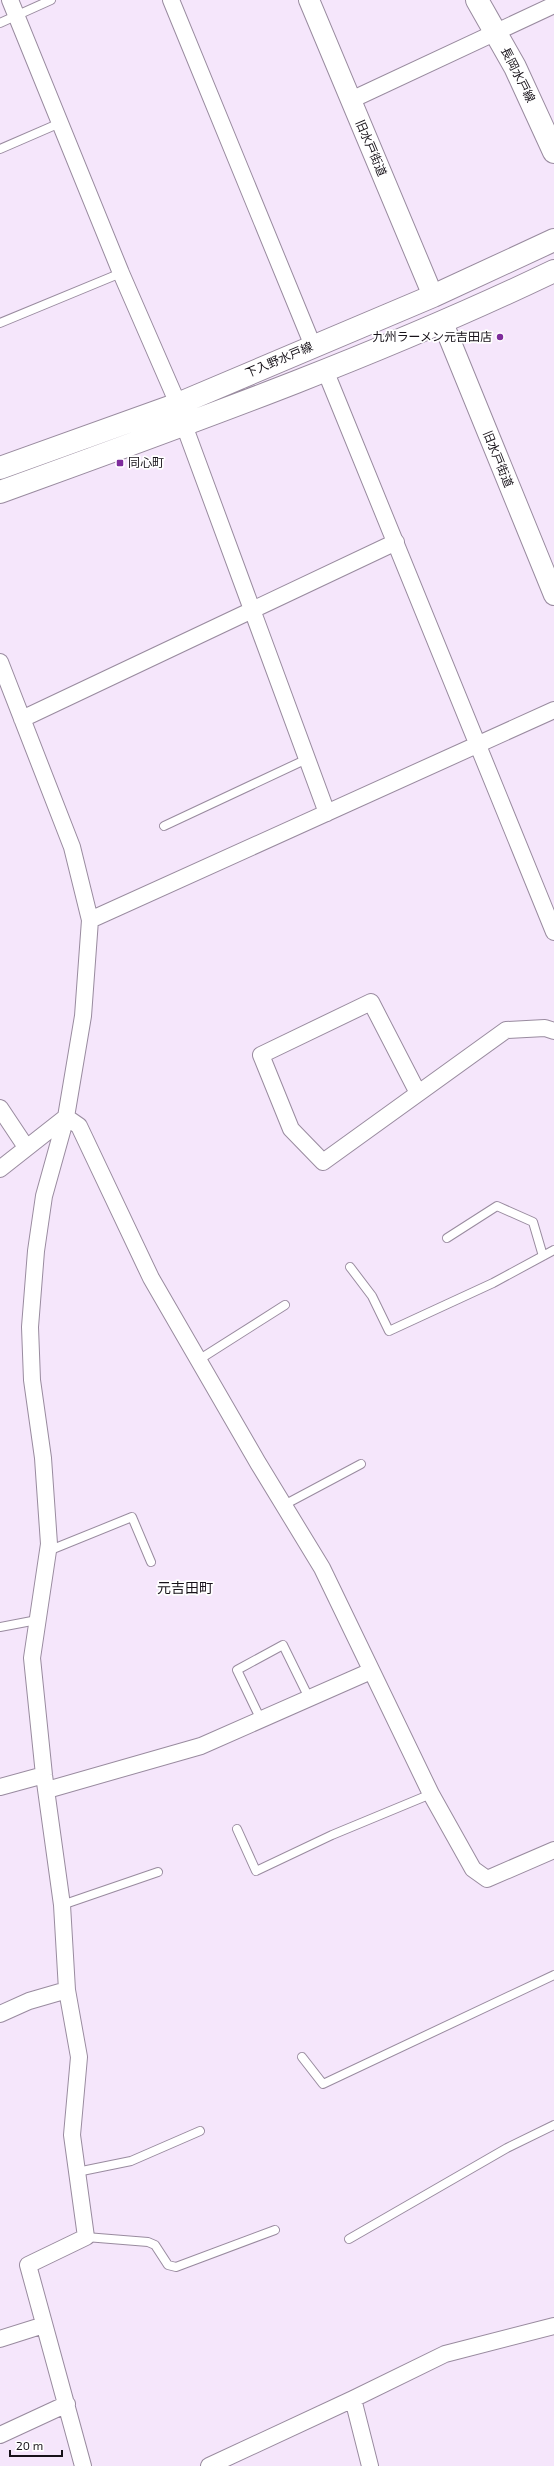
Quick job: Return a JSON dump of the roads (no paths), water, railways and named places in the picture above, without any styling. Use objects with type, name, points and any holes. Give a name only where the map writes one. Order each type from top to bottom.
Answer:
[{"type":"main road","name":"長岡水戸線","points":[[476,0],[496,32],[534,105],[554,152]]},
{"type":"main road","name":"下入野水戸線","points":[[0,468],[178,404],[433,296],[554,240]]},
{"type":"main road","name":"下入野水戸線","points":[[0,492],[184,425],[443,323],[554,271]]},
{"type":"street","points":[[10,0],[122,273],[178,404]]},
{"type":"street","points":[[172,0],[313,346]]},
{"type":"street","name":"旧水戸街道","points":[[309,0],[433,296]]},
{"type":"street","points":[[351,100],[554,5]]},
{"type":"street","name":"旧水戸街道","points":[[443,323],[554,595]]},
{"type":"street","points":[[325,370],[479,744],[554,932]]},
{"type":"street","points":[[184,425],[327,813]]},
{"type":"street","points":[[22,719],[396,542]]},
{"type":"street","points":[[0,662],[4,686],[22,719],[72,847],[90,920],[83,1016],[66,1117],[44,1196],[36,1251],[30,1327],[32,1380],[43,1458],[48,1551],[32,1658],[62,1905],[67,1990],[79,2057],[72,2135],[86,2237],[28,2265],[83,2466]]},
{"type":"street","points":[[90,920],[554,710]]},
{"type":"street","points":[[418,1093],[371,1002],[261,1055],[291,1129],[323,1162],[506,1030],[545,1028],[554,1031]]},
{"type":"street","points":[[0,1108],[26,1147]]},
{"type":"street","points":[[0,1169],[66,1117]]},
{"type":"street","points":[[66,1117],[79,1126],[151,1278],[322,1568],[430,1794],[473,1869],[487,1879],[554,1850]]},
{"type":"street","points":[[0,1787],[46,1782],[201,1746],[371,1671]]},
{"type":"street","points":[[0,2014],[29,2001],[67,1990]]},
{"type":"street","points":[[0,2339],[44,2325]]},
{"type":"street","points":[[209,2466],[353,2399],[445,2354],[554,2326]]},
{"type":"street","points":[[353,2399],[370,2466]]},
{"type":"street","points":[[0,2435],[67,2404]]},
{"type":"lane","points":[[0,23],[51,0]]},
{"type":"lane","points":[[0,149],[60,123]]},
{"type":"lane","points":[[0,322],[122,273]]},
{"type":"lane","points":[[164,826],[307,758]]},
{"type":"lane","points":[[447,1238],[497,1206],[533,1222],[544,1256]]},
{"type":"lane","points":[[350,1268],[372,1296],[389,1331],[493,1283],[554,1250]]},
{"type":"lane","points":[[200,1359],[286,1305]]},
{"type":"lane","points":[[284,1504],[360,1464]]},
{"type":"lane","points":[[48,1551],[132,1518],[151,1562]]},
{"type":"lane","points":[[0,1627],[37,1620]]},
{"type":"lane","points":[[261,1720],[237,1670],[283,1645],[309,1698]]},
{"type":"lane","points":[[238,1829],[256,1871],[332,1835],[430,1794]]},
{"type":"lane","points":[[62,1905],[158,1872]]},
{"type":"lane","points":[[302,2057],[323,2084],[554,1975]]},
{"type":"lane","points":[[348,2239],[507,2148],[554,2125]]},
{"type":"lane","points":[[77,2172],[131,2161],[200,2131]]},
{"type":"lane","points":[[86,2237],[148,2242],[155,2245],[168,2265],[176,2266],[275,2230]]},
{"type":"place","name":"九州ラーメン元吉田店","points":[[500,337]]},
{"type":"place","name":"同心町","points":[[120,463]]},
{"type":"district","name":"元吉田町","points":[[185,1588]]}]
